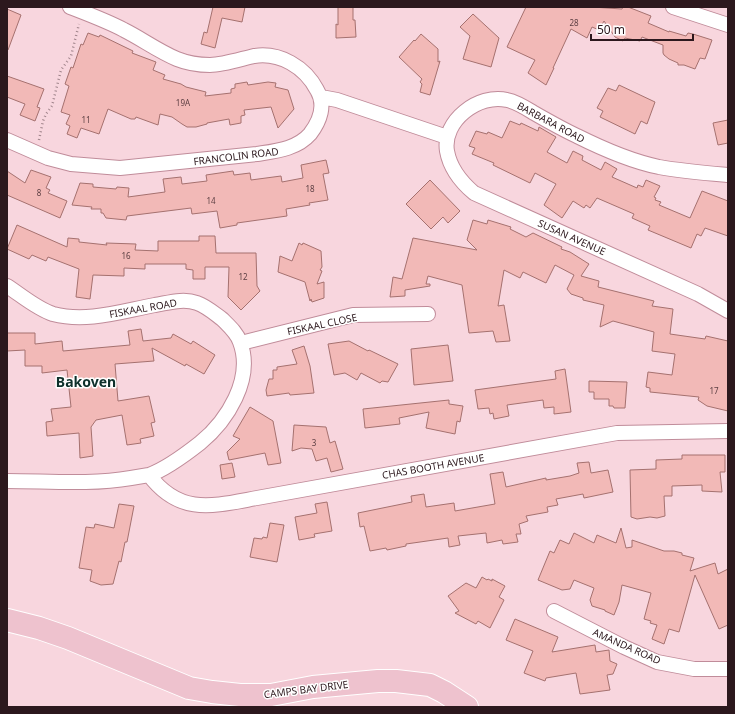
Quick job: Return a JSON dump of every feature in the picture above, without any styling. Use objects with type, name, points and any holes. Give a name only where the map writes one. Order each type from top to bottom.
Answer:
[{"type":"main road","name":"CAMPS BAY DRIVE","points":[[7,620],[39,628],[68,638],[189,688],[240,695],[271,695],[312,687],[378,681],[396,681],[430,685],[467,707]]},
{"type":"street","points":[[673,7],[728,25]]},
{"type":"street","points":[[76,9],[123,30],[177,59],[196,64],[211,65],[257,56],[276,57],[292,63],[304,72],[315,84],[321,97],[337,100],[447,137]]},
{"type":"street","name":"FRANCOLIN ROAD","points":[[7,140],[48,158],[71,164],[120,168],[279,151],[294,146],[307,137],[316,126],[322,112],[321,97]]},
{"type":"street","name":"BARBARA ROAD","points":[[447,137],[454,123],[470,108],[483,102],[495,99],[508,100],[521,105],[575,135],[608,150],[659,167],[728,175]]},
{"type":"street","name":"SUSAN AVENUE","points":[[447,137],[449,162],[464,184],[474,193],[698,294],[728,312]]},
{"type":"street","name":"FISKAAL ROAD","points":[[7,286],[52,314],[74,318],[96,317],[176,301],[196,302],[212,311],[236,334],[244,360],[243,374],[234,401],[218,426],[207,437],[167,465],[149,474],[123,479],[94,482],[7,481]]},
{"type":"street","name":"FISKAAL CLOSE","points":[[240,343],[353,315],[428,314]]},
{"type":"street","name":"CHAS BOOTH AVENUE","points":[[149,474],[158,486],[175,500],[190,504],[209,506],[617,433],[728,431]]},
{"type":"street","name":"AMANDA ROAD","points":[[554,611],[624,647],[657,662],[694,668],[728,669]]},
{"type":"path","points":[[35,152],[43,122],[46,114],[52,106],[61,70],[71,56],[76,9]]},
{"type":"building","points":[[213,7],[245,7],[242,22],[222,18],[215,48],[201,44],[204,32],[207,33]]},
{"type":"building","points":[[338,7],[353,7],[353,20],[355,20],[356,37],[336,38]]},
{"type":"building","points":[[526,7],[592,7],[622,9],[623,7],[628,7],[651,16],[648,23],[669,32],[686,36],[688,33],[712,40],[705,59],[700,58],[695,69],[684,65],[678,65],[678,63],[669,59],[663,53],[663,45],[642,37],[640,41],[625,38],[623,41],[615,37],[604,21],[599,30],[592,27],[587,38],[571,29],[546,85],[528,73],[535,60],[507,47]]},
{"type":"building","points":[[7,9],[21,15],[8,50],[7,50]]},
{"type":"building","points":[[473,14],[499,38],[491,67],[463,59],[470,36],[460,27]]},
{"type":"building","points":[[88,33],[99,37],[100,35],[133,51],[132,53],[156,62],[153,70],[165,75],[163,79],[206,92],[205,96],[231,93],[231,89],[235,88],[235,84],[247,82],[248,85],[268,82],[276,83],[275,87],[288,90],[294,109],[278,128],[271,107],[244,110],[245,115],[241,116],[241,123],[230,125],[229,119],[207,123],[196,127],[187,127],[172,117],[160,114],[158,125],[136,117],[135,119],[131,119],[108,109],[99,134],[81,128],[77,138],[67,134],[70,126],[66,124],[70,115],[61,112],[69,86],[65,84],[71,67],[73,68],[81,44],[83,45]]},
{"type":"building","points":[[421,34],[438,49],[438,62],[440,61],[430,95],[420,92],[422,84],[420,82],[422,79],[399,57]]},
{"type":"building","points":[[7,76],[44,89],[37,107],[40,108],[35,121],[20,115],[25,104],[7,97]]},
{"type":"building","points":[[619,85],[655,102],[647,124],[641,121],[635,134],[600,117],[603,111],[597,108],[608,88],[616,91]]},
{"type":"building","points":[[728,120],[728,143],[718,145],[713,123]]},
{"type":"building","points":[[510,121],[520,125],[521,123],[538,131],[539,127],[556,137],[547,152],[567,163],[573,151],[583,156],[582,160],[601,170],[605,162],[617,169],[612,177],[637,188],[638,185],[643,187],[646,180],[660,186],[654,197],[656,198],[655,200],[661,202],[659,205],[690,218],[702,191],[728,201],[728,236],[705,228],[701,236],[697,234],[691,248],[648,230],[650,226],[632,218],[634,214],[597,198],[590,208],[586,205],[584,208],[573,201],[562,218],[544,205],[556,184],[535,173],[530,183],[493,165],[494,163],[472,154],[475,148],[469,146],[476,131],[487,134],[488,132],[502,138]]},
{"type":"building","points":[[326,160],[329,173],[323,174],[328,200],[286,209],[287,216],[237,223],[237,225],[220,228],[217,211],[192,214],[191,208],[127,216],[126,220],[106,218],[103,213],[101,213],[101,209],[91,209],[92,207],[72,205],[80,183],[93,184],[93,187],[116,189],[117,187],[129,188],[128,197],[165,192],[163,179],[181,177],[182,184],[207,181],[206,175],[233,171],[234,175],[250,173],[251,180],[281,176],[282,182],[303,178],[301,165]]},
{"type":"building","points":[[31,170],[51,177],[46,188],[50,190],[48,193],[67,201],[60,218],[7,195],[7,171],[25,183]]},
{"type":"building","points":[[430,180],[460,211],[448,223],[443,217],[431,229],[406,204]]},
{"type":"building","points":[[473,220],[487,224],[488,220],[511,227],[510,229],[526,237],[533,233],[562,247],[561,249],[570,252],[589,264],[581,276],[599,281],[598,287],[654,301],[652,306],[673,309],[670,334],[705,339],[706,336],[728,341],[728,411],[707,406],[698,400],[699,397],[650,392],[650,388],[646,387],[648,372],[672,375],[675,354],[652,351],[654,332],[613,321],[600,327],[604,305],[583,300],[583,298],[571,294],[567,289],[574,275],[555,265],[546,283],[523,272],[520,278],[504,270],[498,306],[504,305],[510,341],[496,342],[493,331],[469,333],[462,285],[428,276],[426,284],[430,284],[430,286],[405,290],[405,296],[390,297],[393,277],[402,279],[413,238],[477,250],[467,240]]},
{"type":"building","points":[[17,225],[67,247],[68,238],[79,239],[79,242],[107,245],[106,243],[136,244],[135,250],[158,251],[158,241],[199,241],[199,236],[215,236],[216,253],[256,253],[257,286],[260,291],[241,310],[228,297],[229,267],[205,267],[205,279],[193,279],[193,270],[186,269],[186,264],[145,264],[145,269],[124,268],[124,276],[93,275],[90,299],[76,297],[79,269],[48,257],[46,261],[32,255],[29,259],[7,249]]},
{"type":"building","points":[[299,243],[302,245],[303,243],[321,251],[322,267],[320,270],[322,271],[317,284],[324,282],[324,298],[312,302],[311,299],[310,301],[305,282],[278,272],[280,256],[292,261]]},
{"type":"building","points":[[141,329],[143,341],[171,338],[173,334],[191,344],[193,341],[215,355],[204,374],[186,364],[185,366],[152,348],[154,361],[115,364],[118,401],[149,396],[155,422],[151,423],[154,436],[140,439],[141,443],[127,445],[122,415],[96,420],[91,427],[93,456],[80,458],[79,433],[47,436],[46,422],[53,421],[51,409],[71,407],[67,370],[42,373],[42,366],[25,366],[25,350],[7,351],[7,333],[35,333],[35,344],[62,341],[63,351],[130,345],[128,331]]},
{"type":"building","points":[[349,341],[398,364],[388,382],[382,381],[380,383],[361,373],[357,380],[345,373],[334,375],[328,344]]},
{"type":"building","points":[[448,345],[453,381],[414,385],[411,349]]},
{"type":"building","points":[[304,346],[310,366],[314,393],[290,395],[289,393],[267,396],[266,390],[269,379],[273,379],[273,370],[277,370],[277,367],[297,364],[292,350]]},
{"type":"building","points":[[565,369],[571,412],[554,414],[554,407],[544,408],[543,400],[507,405],[509,416],[494,419],[493,413],[490,414],[489,408],[478,409],[475,390],[556,379],[555,371]]},
{"type":"building","points":[[589,381],[627,382],[625,408],[614,408],[613,406],[609,406],[609,399],[594,399],[594,392],[589,392]]},
{"type":"building","points":[[449,400],[449,404],[463,406],[460,422],[457,421],[455,434],[426,428],[429,412],[399,418],[400,424],[365,428],[363,409]]},
{"type":"building","points":[[250,407],[273,421],[281,463],[268,465],[265,453],[229,460],[227,452],[240,439],[233,436]]},
{"type":"building","points":[[294,425],[326,427],[330,443],[335,441],[343,469],[331,472],[327,458],[316,461],[312,449],[301,448],[292,451]]},
{"type":"building","points":[[682,455],[725,455],[725,472],[720,472],[722,492],[702,491],[702,485],[672,486],[672,496],[664,496],[665,516],[637,519],[631,517],[630,470],[656,469],[656,460],[682,459]]},
{"type":"building","points":[[589,462],[591,473],[608,470],[613,492],[584,498],[583,494],[556,499],[558,505],[547,507],[548,512],[526,516],[528,521],[519,524],[521,534],[516,534],[518,542],[503,544],[502,540],[487,543],[486,533],[458,536],[460,545],[449,547],[448,538],[406,544],[406,546],[387,550],[386,548],[370,551],[364,526],[360,527],[358,513],[412,502],[411,496],[424,494],[426,507],[454,503],[455,511],[495,504],[490,474],[503,472],[506,487],[546,478],[546,480],[570,476],[579,473],[577,463]]},
{"type":"building","points":[[232,463],[235,477],[222,479],[220,465]]},
{"type":"building","points":[[327,502],[332,531],[314,534],[315,537],[299,540],[295,517],[317,513],[315,504]]},
{"type":"building","points":[[119,504],[134,506],[127,542],[125,542],[121,562],[119,561],[113,584],[101,585],[90,581],[92,570],[79,568],[86,527],[94,528],[95,524],[114,528]]},
{"type":"building","points":[[270,523],[284,525],[277,562],[250,557],[254,538],[267,538]]},
{"type":"building","points":[[621,528],[626,548],[632,547],[632,540],[664,551],[682,553],[682,555],[694,558],[690,571],[715,563],[718,574],[728,569],[728,625],[719,629],[695,575],[679,632],[669,629],[664,644],[652,639],[657,625],[644,619],[651,593],[622,585],[619,602],[614,615],[605,610],[592,606],[590,600],[594,588],[574,580],[570,589],[562,590],[538,580],[550,551],[554,553],[560,540],[569,544],[574,533],[594,543],[597,535],[616,543]]},
{"type":"building","points":[[482,577],[492,581],[492,579],[505,586],[499,597],[504,600],[490,628],[478,621],[476,624],[455,613],[459,611],[448,596],[466,583],[476,588]]},
{"type":"building","points":[[515,619],[558,637],[552,652],[595,645],[596,652],[609,650],[610,661],[617,664],[613,674],[607,675],[610,690],[580,694],[576,673],[546,678],[545,681],[524,673],[533,651],[506,640]]},
{"type":"district","name":"Bakoven","points":[[86,382]]}]
